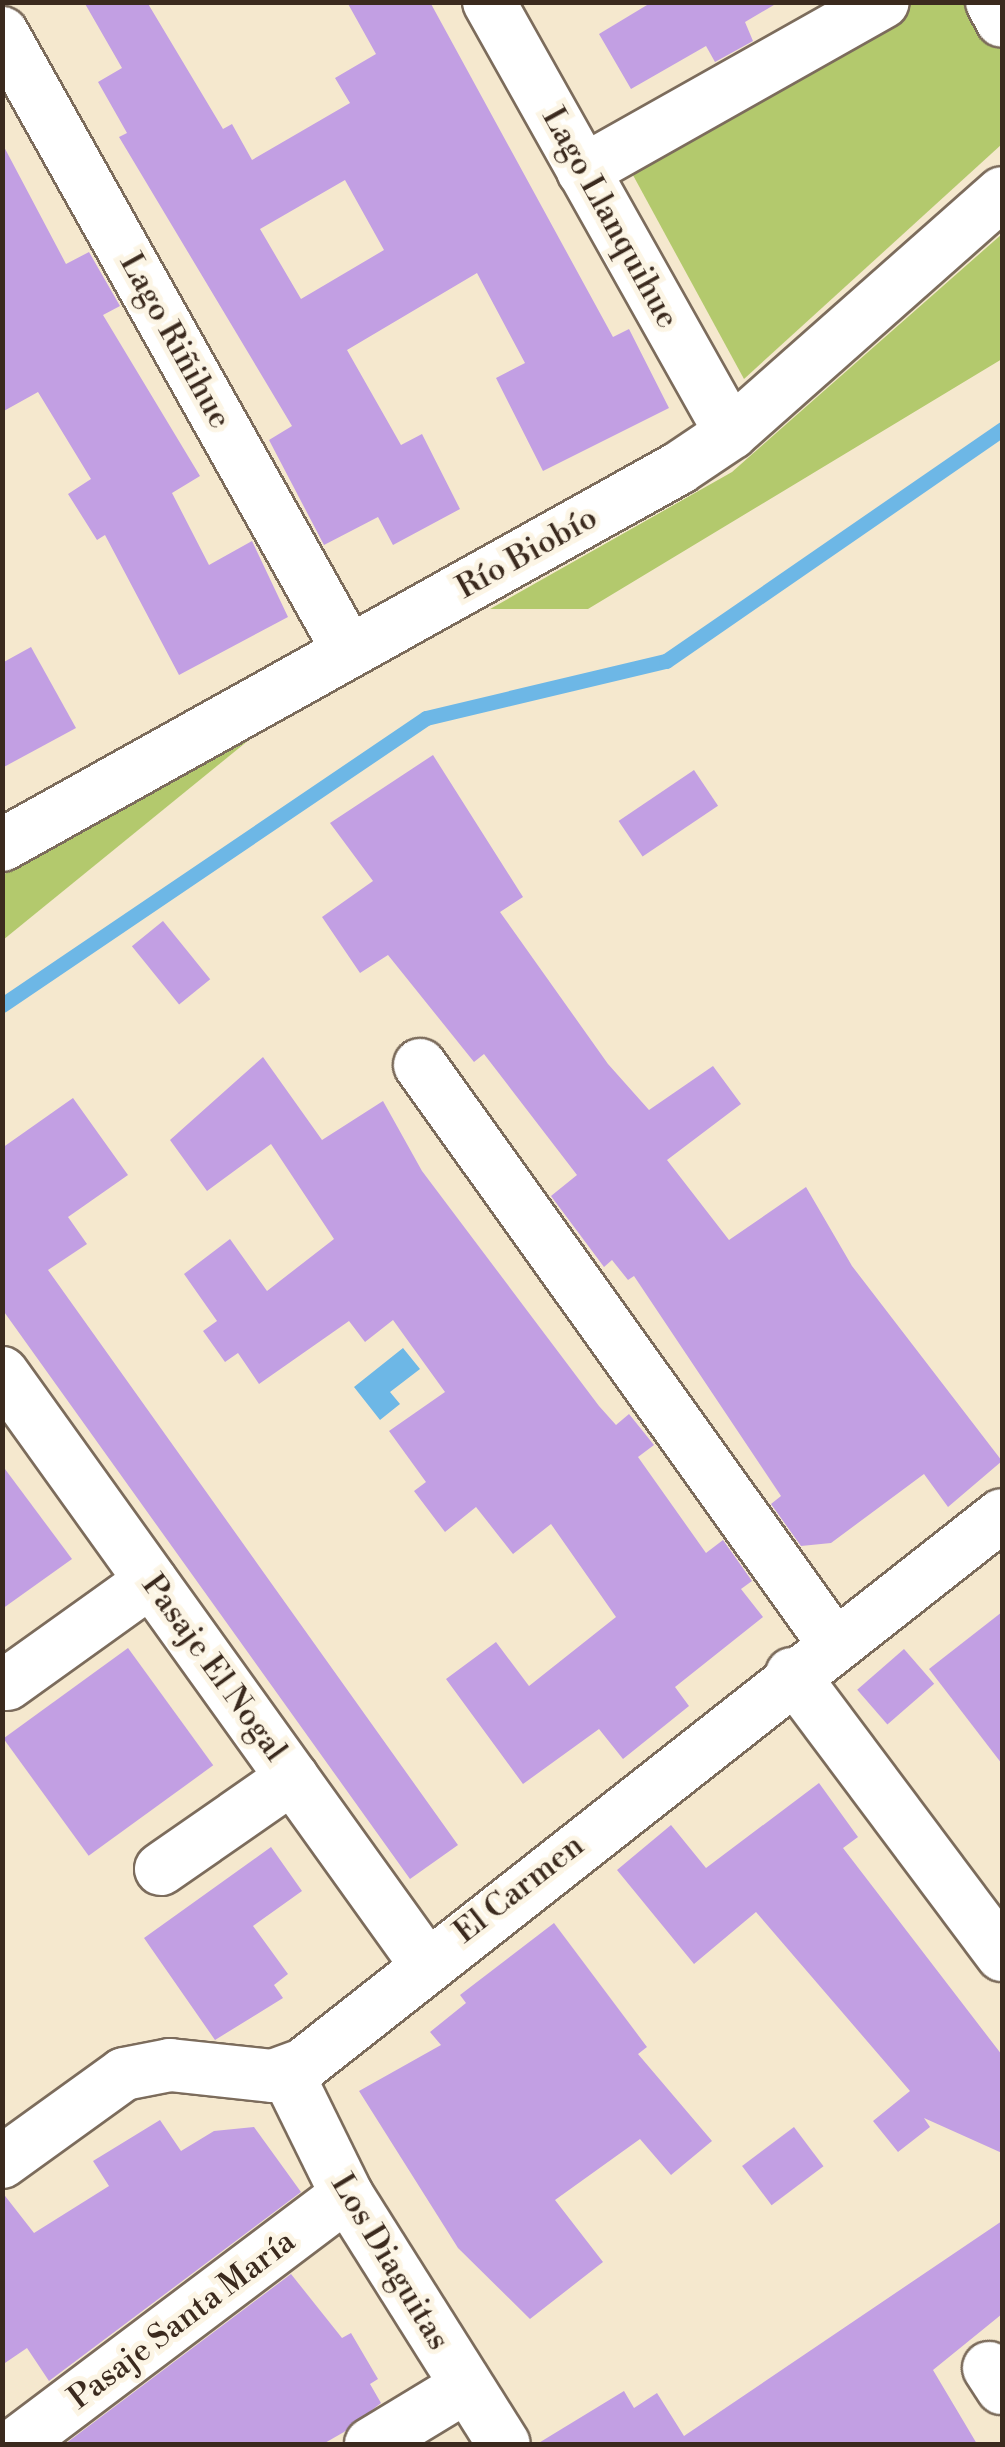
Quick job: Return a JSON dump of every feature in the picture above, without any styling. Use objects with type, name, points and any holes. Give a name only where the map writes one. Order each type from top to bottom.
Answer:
[{"type":"street","name":"Lago Llanquihue","points":[[488,2],[731,433]]},
{"type":"street","points":[[583,171],[882,2]]},
{"type":"street","points":[[992,2],[1002,21]]},
{"type":"street","name":"Lago Riñihue","points":[[2,33],[348,650]]},
{"type":"street","name":"Río Biobío","points":[[2,845],[731,433],[1002,193]]},
{"type":"street","points":[[420,1065],[832,1642]]},
{"type":"street","name":"Pasaje El Nogal","points":[[2,1372],[425,1964]]},
{"type":"street","name":"El Carmen","points":[[287,2073],[832,1642],[1002,1514]]},
{"type":"street","points":[[7,1684],[151,1581]]},
{"type":"street","points":[[792,1674],[1002,1954]]},
{"type":"street","points":[[161,1869],[292,1778]]},
{"type":"street","points":[[2,2162],[124,2074],[170,2065],[287,2073]]},
{"type":"street","name":"Los Diaguitas","points":[[287,2073],[347,2195],[504,2444]]},
{"type":"street","name":"Pasaje Santa María","points":[[16,2444],[347,2195]]},
{"type":"street","points":[[372,2444],[466,2387]]},
{"type":"green space","points":[[913,3],[981,3],[1002,43],[1002,144],[744,379],[628,166]]},
{"type":"green space","points":[[1002,234],[1002,359],[588,609],[490,609],[732,472]]},
{"type":"green space","points":[[260,731],[3,940],[3,875]]},
{"type":"water","points":[[403,1348],[420,1369],[390,1392],[400,1404],[380,1420],[354,1387]]},
{"type":"building","points":[[84,2],[147,2],[223,129],[232,124],[252,160],[350,103],[335,78],[376,54],[347,2],[430,2],[613,337],[629,329],[669,408],[543,471],[496,378],[525,363],[477,273],[347,350],[401,445],[422,434],[460,509],[393,545],[378,517],[324,545],[269,440],[292,426],[119,137],[127,133],[98,82],[122,68]],"holes":[[[345,180],[384,250],[301,299],[260,229]]]},
{"type":"building","points":[[652,2],[779,2],[745,22],[753,41],[715,62],[706,46],[631,89],[599,34]]},
{"type":"building","points":[[2,143],[66,264],[89,252],[120,306],[103,315],[200,476],[172,493],[209,565],[252,541],[288,617],[179,675],[105,535],[97,540],[68,494],[91,479],[38,392],[2,412]]},
{"type":"building","points":[[31,647],[76,728],[2,768],[2,663]]},
{"type":"building","points":[[433,755],[523,897],[500,912],[608,1064],[649,1110],[713,1066],[741,1104],[667,1160],[729,1240],[806,1187],[852,1266],[1002,1461],[948,1507],[924,1474],[831,1543],[801,1546],[771,1504],[781,1496],[634,1276],[628,1280],[612,1260],[604,1267],[551,1196],[577,1175],[484,1054],[474,1062],[388,955],[360,973],[322,917],[373,881],[330,823]]},
{"type":"building","points":[[694,770],[718,806],[643,857],[619,821]]},
{"type":"building","points":[[163,921],[210,979],[179,1004],[132,946]]},
{"type":"building","points":[[263,1057],[322,1140],[383,1101],[422,1171],[599,1406],[616,1425],[629,1414],[654,1445],[638,1457],[706,1553],[723,1540],[752,1581],[741,1589],[763,1617],[675,1687],[689,1706],[623,1759],[599,1729],[523,1784],[446,1679],[496,1642],[529,1686],[616,1617],[551,1524],[513,1554],[476,1507],[445,1532],[414,1491],[426,1482],[389,1431],[445,1392],[393,1320],[365,1342],[349,1321],[259,1384],[238,1353],[225,1362],[203,1331],[217,1321],[184,1274],[230,1239],[267,1291],[334,1239],[271,1144],[207,1191],[170,1140]]},
{"type":"building","points":[[73,1098],[128,1175],[68,1217],[87,1244],[48,1270],[458,1845],[410,1879],[2,1309],[2,1148]]},
{"type":"building","points":[[2,1465],[72,1559],[2,1609]]},
{"type":"building","points":[[1002,1612],[1002,1764],[929,1669]]},
{"type":"building","points":[[128,1648],[213,1765],[89,1856],[3,1739]]},
{"type":"building","points":[[904,1649],[934,1684],[887,1724],[857,1690]]},
{"type":"building","points":[[819,1783],[858,1837],[843,1848],[1002,2055],[1002,2153],[924,2118],[930,2127],[898,2152],[873,2121],[910,2091],[756,1912],[694,1964],[617,1870],[671,1825],[706,1868]]},
{"type":"building","points":[[271,1847],[302,1891],[253,1926],[288,1974],[274,1985],[283,1998],[215,2040],[144,1938]]},
{"type":"building","points":[[554,1923],[647,2047],[638,2054],[712,2141],[671,2175],[640,2139],[555,2200],[603,2262],[530,2319],[458,2248],[359,2091],[441,2045],[430,2032],[466,2003],[460,1995]]},
{"type":"building","points":[[160,2120],[181,2151],[214,2131],[254,2127],[301,2192],[49,2381],[27,2348],[2,2365],[2,2192],[34,2233],[109,2186],[93,2161]]},
{"type":"building","points":[[794,2127],[823,2166],[772,2205],[742,2166]]},
{"type":"building","points":[[1002,2221],[1002,2314],[933,2370],[977,2444],[537,2444],[624,2391],[634,2408],[657,2393],[684,2436]]},
{"type":"building","points":[[291,2274],[342,2338],[351,2333],[378,2379],[370,2384],[381,2403],[344,2432],[323,2444],[65,2444]]},
{"type":"waterway","points":[[2,1005],[426,718],[666,661],[1002,429]]}]
